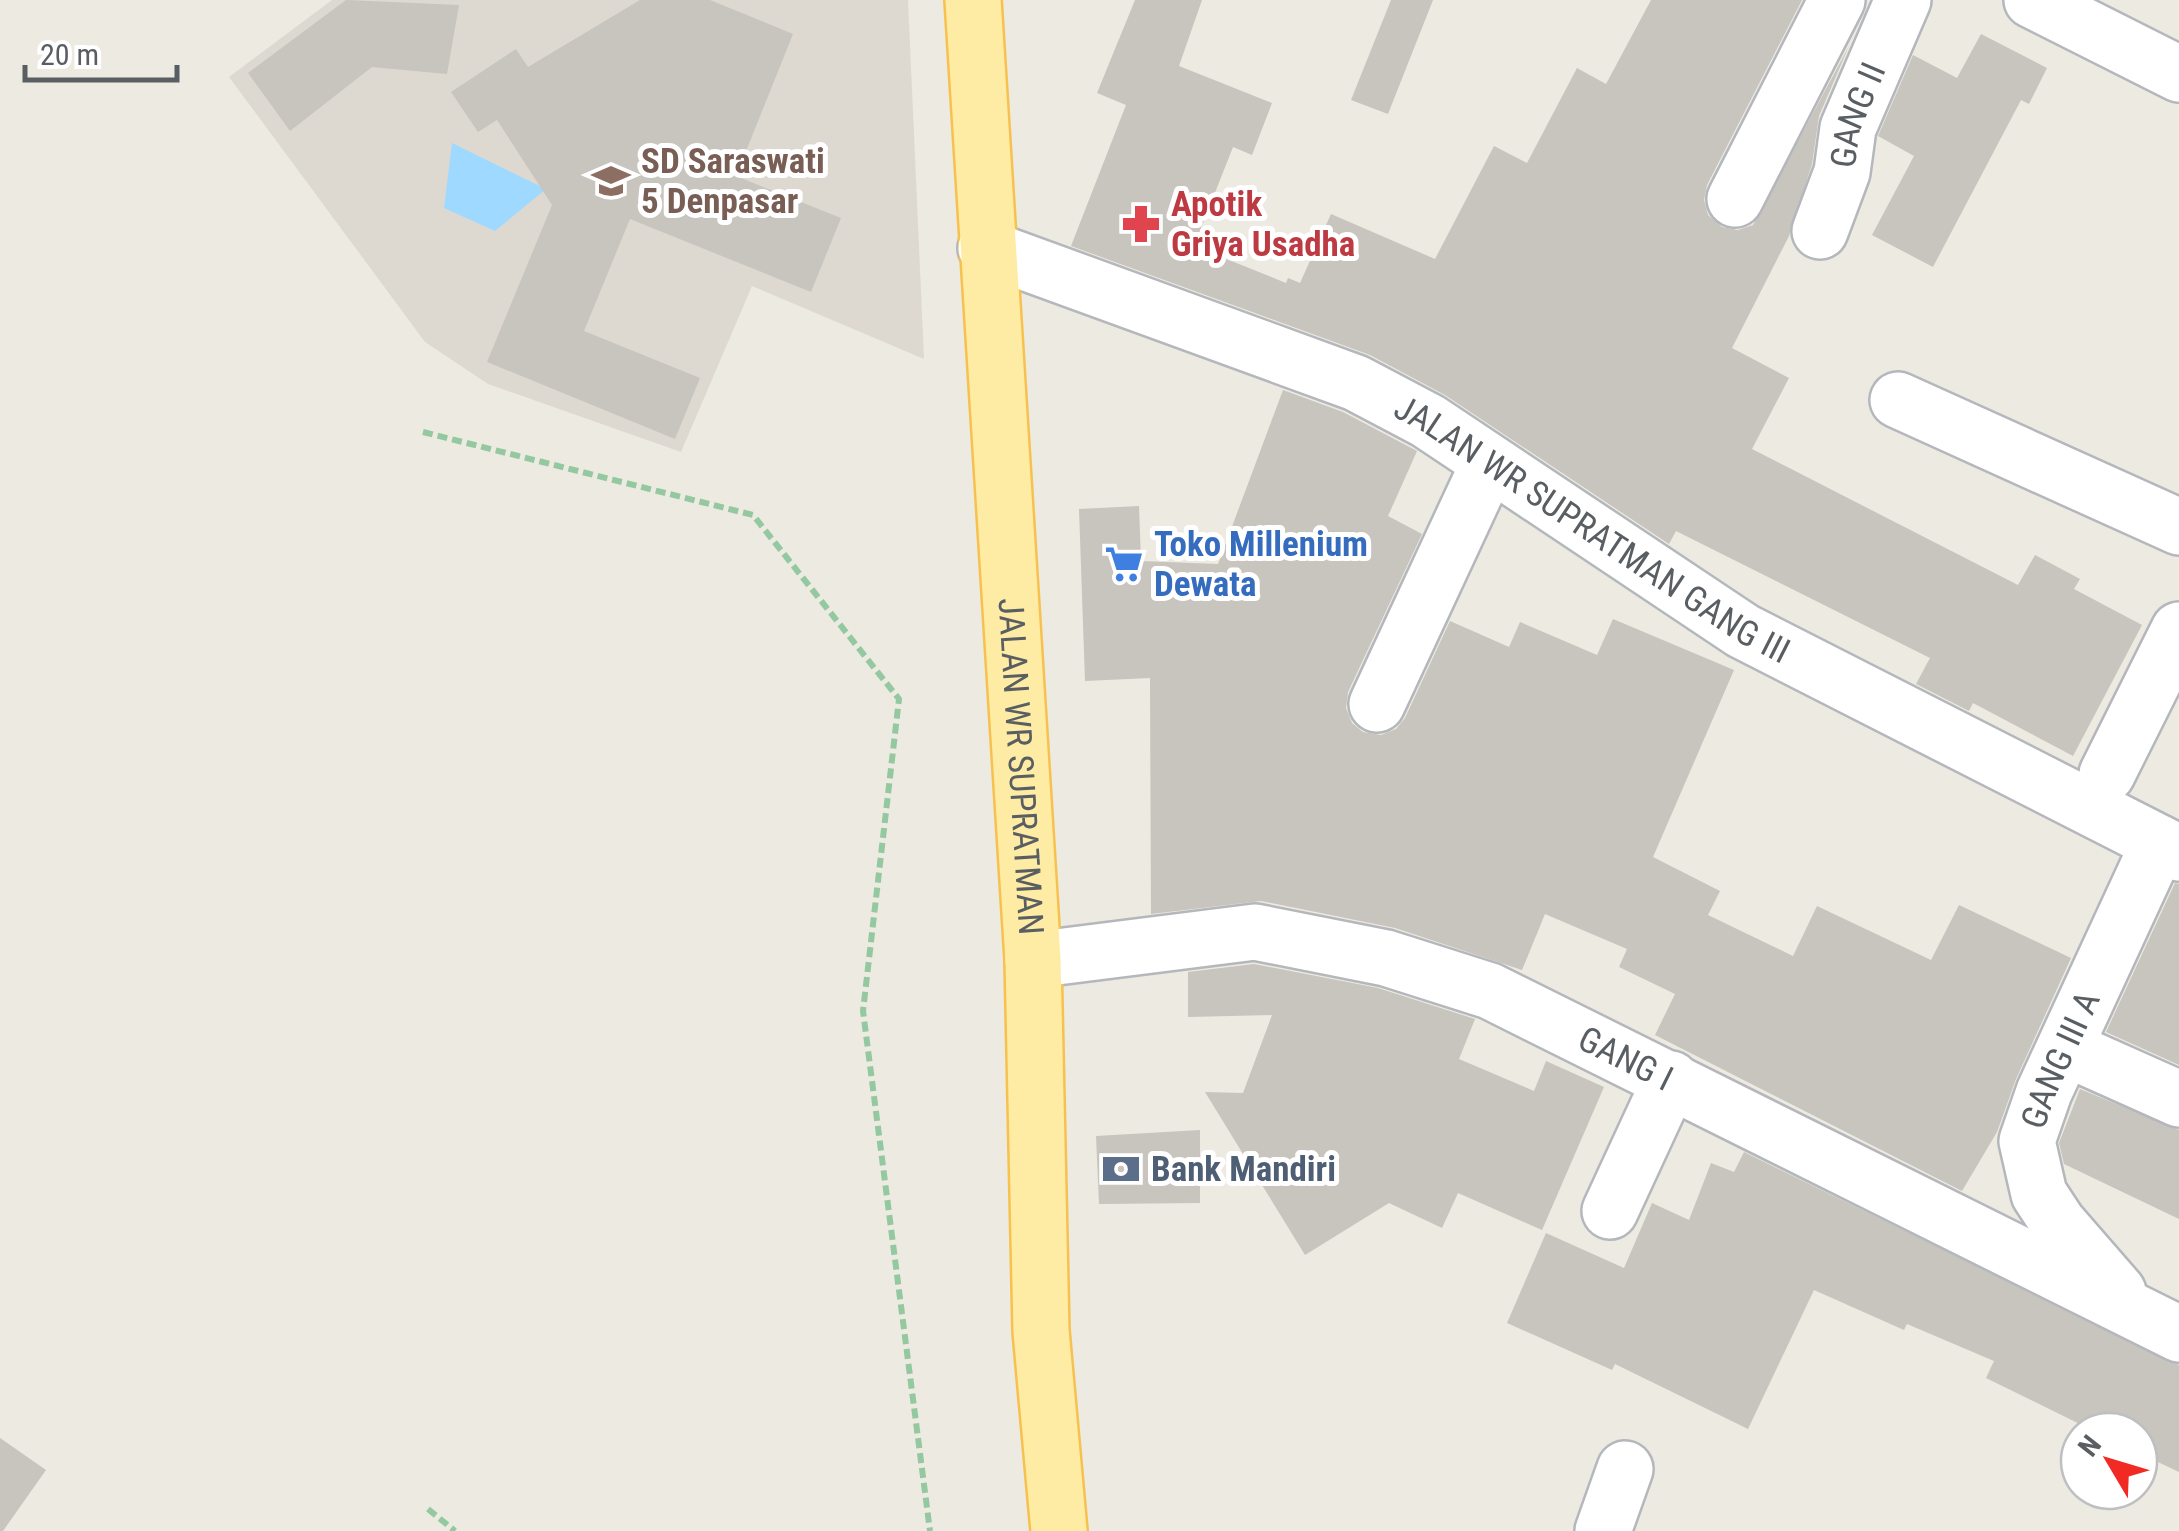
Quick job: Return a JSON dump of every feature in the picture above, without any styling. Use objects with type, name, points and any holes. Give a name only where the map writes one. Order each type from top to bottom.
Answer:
[{"type":"main road","name":"JALAN WR SUPRATMAN","points":[[972,0],[986,248],[1002,417],[1033,960],[1041,1331],[1058,1531]]},
{"type":"street","points":[[1734,199],[1837,0]]},
{"type":"street","name":"GANG II","points":[[1820,231],[1842,172],[1848,128],[1903,0]]},
{"type":"street","points":[[2032,0],[2179,74]]},
{"type":"street","name":"JALAN WR SUPRATMAN GANG III","points":[[986,248],[1356,383],[1428,421],[1743,631],[2169,848]]},
{"type":"street","points":[[1898,400],[2179,527]]},
{"type":"street","points":[[1377,704],[1489,463]]},
{"type":"street","points":[[2107,774],[2179,630]]},
{"type":"street","name":"GANG III A","points":[[2159,1324],[2058,1223],[2039,1194],[2027,1141],[2066,1048],[2169,848]]},
{"type":"street","name":"GANG I","points":[[1033,960],[1255,932],[1386,958],[1490,991],[1672,1078],[2159,1324]]},
{"type":"street","points":[[2066,1048],[2179,1099]]},
{"type":"street","points":[[1610,1211],[1672,1078]]},
{"type":"street","points":[[1603,1531],[1626,1469]]},
{"type":"path","points":[[423,432],[753,515],[899,699],[862,1011],[930,1531]]},
{"type":"path","points":[[428,1509],[455,1531]]},
{"type":"shaded area","name":"SD Saraswati 5 Denpasar","points":[[332,0],[908,0],[924,359],[752,286],[681,452],[488,384],[425,342],[229,77]]},
{"type":"water","points":[[452,143],[546,189],[495,231],[444,208]]},
{"type":"building","points":[[346,0],[459,5],[447,74],[372,67],[290,131],[248,73]]},
{"type":"building","points":[[640,0],[710,0],[793,34],[736,176],[841,218],[811,292],[630,219],[584,331],[700,378],[675,439],[487,362],[552,205],[497,120],[478,132],[451,92],[516,49],[528,67]]},
{"type":"building","points":[[1135,0],[1202,0],[1179,66],[1272,103],[1252,155],[1233,147],[1194,246],[1286,283],[1288,278],[1300,283],[1331,214],[1435,259],[1494,146],[1527,163],[1577,68],[1606,84],[1651,0],[1802,0],[1707,185],[1704,200],[1708,215],[1722,227],[1738,230],[1753,225],[1849,46],[1819,116],[1812,164],[1789,236],[1732,348],[1789,378],[1752,449],[2018,585],[2035,555],[2080,579],[2074,589],[2142,625],[2073,756],[1973,703],[1969,711],[1916,684],[1930,658],[1676,531],[1669,544],[1445,395],[1370,355],[1071,246],[1126,105],[1097,93]]},
{"type":"building","points":[[1391,0],[1433,0],[1388,114],[1351,100]]},
{"type":"building","points":[[1981,34],[2047,68],[2029,104],[2021,100],[1933,267],[1872,235],[1914,156],[1878,136],[1913,55],[1957,78]]},
{"type":"building","points":[[1283,390],[1343,412],[1417,451],[1388,516],[1422,534],[1348,692],[1346,708],[1352,723],[1363,732],[1381,735],[1396,729],[1405,718],[1450,621],[1509,647],[1520,622],[1597,655],[1613,619],[1734,670],[1653,857],[1720,891],[1708,915],[1793,956],[1817,906],[1931,960],[1959,905],[2071,958],[2016,1079],[1997,1132],[1962,1191],[1655,1035],[1675,994],[1619,967],[1627,949],[1545,914],[1522,970],[1395,928],[1261,901],[1151,914],[1150,678],[1085,681],[1079,509],[1139,506],[1141,561],[1218,564]]},
{"type":"building","points":[[2175,883],[2179,884],[2179,1065],[2106,1032]]},
{"type":"building","points":[[1254,964],[1378,988],[1475,1019],[1459,1059],[1534,1091],[1546,1061],[1604,1087],[1542,1230],[1458,1193],[1442,1228],[1389,1203],[1305,1255],[1205,1092],[1243,1093],[1272,1015],[1188,1017],[1188,972]]},
{"type":"building","points":[[2080,1089],[2179,1130],[2179,1219],[2064,1164],[2059,1143]]},
{"type":"building","points":[[1200,1130],[1200,1203],[1099,1204],[1096,1136]]},
{"type":"building","points":[[1744,1152],[2179,1365],[2179,1472],[2159,1462],[2159,1411],[2059,1414],[1986,1378],[1994,1361],[1907,1324],[1904,1330],[1814,1290],[1748,1429],[1615,1364],[1612,1370],[1507,1323],[1546,1233],[1624,1268],[1652,1203],[1689,1220],[1711,1163],[1734,1172]]},
{"type":"building","points":[[0,1438],[46,1470],[3,1531],[0,1531]]},
{"type":"place","name":"SD Saraswati 5 Denpasar","points":[[611,181]]},
{"type":"place","name":"Apotik Griya Usadha","points":[[1141,224]]},
{"type":"place","name":"Toko Millenium Dewata","points":[[1124,564]]},
{"type":"place","name":"Bank Mandiri","points":[[1121,1169]]}]
